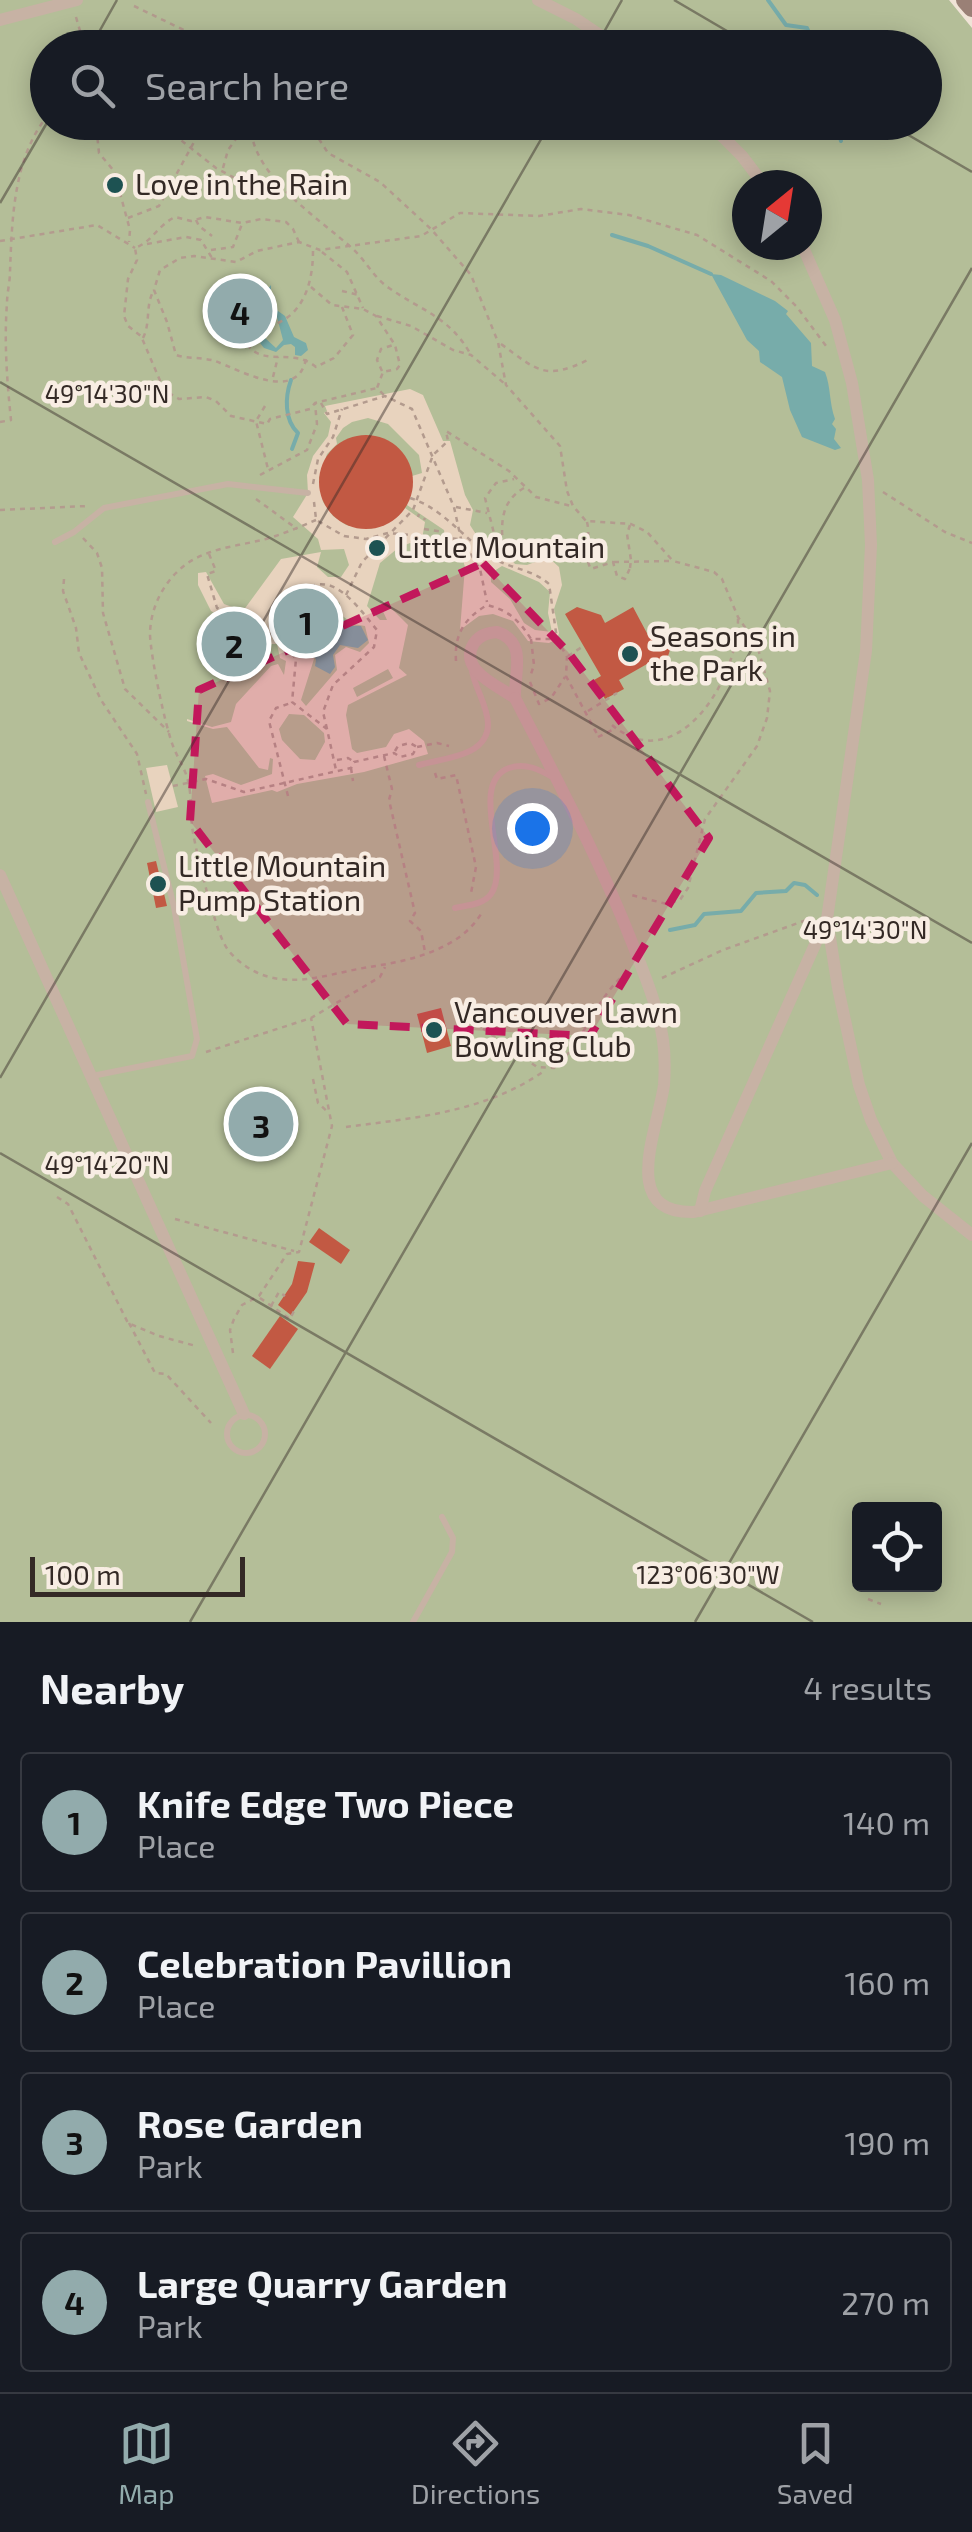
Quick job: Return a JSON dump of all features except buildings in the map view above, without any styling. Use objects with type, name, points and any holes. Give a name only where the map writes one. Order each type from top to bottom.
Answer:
[{"type":"street","points":[[0,20],[78,0]]},
{"type":"street","points":[[538,0],[592,30]]},
{"type":"street","points":[[965,0],[972,8]]},
{"type":"street","points":[[726,140],[753,170]]},
{"type":"street","points":[[700,1211],[704,1191],[820,918],[866,652],[871,545],[860,420],[835,320],[809,260]]},
{"type":"street","points":[[515,698],[518,653],[511,639],[496,632],[481,636],[471,648],[466,670],[515,698],[614,896],[660,1025],[665,1066],[648,1162],[648,1184],[664,1208],[700,1211],[892,1164]]},
{"type":"street","points":[[0,876],[244,1414]]},
{"type":"street","points":[[820,918],[848,1045],[871,1120],[892,1164],[923,1196],[972,1235]]},
{"type":"lane","points":[[55,542],[104,508],[228,484],[308,492]]},
{"type":"lane","points":[[420,764],[469,752],[485,737],[488,723],[466,670]]},
{"type":"lane","points":[[454,908],[478,904],[494,889],[494,780],[501,772],[523,766],[558,780]]},
{"type":"lane","points":[[91,1076],[192,1056],[197,1039],[174,907],[148,802]]},
{"type":"lane","points":[[244,1414],[258,1418],[265,1431],[262,1445],[249,1453],[234,1450],[226,1436],[230,1421],[244,1414]]},
{"type":"lane","points":[[414,1622],[452,1552],[450,1531],[442,1517]]},
{"type":"path","points":[[134,6],[184,30]]},
{"type":"path","points":[[76,16],[80,30]]},
{"type":"path","points":[[0,422],[11,420],[6,334],[11,240],[19,181],[32,140]]},
{"type":"path","points":[[98,140],[99,153],[114,171],[129,243]]},
{"type":"path","points":[[179,140],[242,182],[276,179]]},
{"type":"path","points":[[126,219],[159,206],[195,140]]},
{"type":"path","points":[[222,172],[228,150],[236,140]]},
{"type":"path","points":[[252,140],[276,179],[307,215],[346,244],[390,288],[438,316],[560,446],[573,506],[586,521],[590,540],[588,566],[595,569],[612,562],[672,561],[714,572],[757,645],[770,691],[767,718],[758,746],[705,819],[691,880],[680,900],[668,904],[631,895]]},
{"type":"path","points":[[320,140],[328,152],[380,182],[431,229],[471,275],[498,342],[506,385]]},
{"type":"path","points":[[146,244],[160,225],[174,217],[286,222],[299,242],[320,250],[421,236],[460,213],[539,216],[581,209],[628,215],[697,235],[770,281],[797,306],[829,350]]},
{"type":"path","points":[[196,220],[212,236]]},
{"type":"path","points":[[210,250],[233,247],[242,223]]},
{"type":"path","points":[[0,241],[97,224],[135,248],[137,260],[128,279],[124,316],[142,340],[159,382],[171,396],[206,396],[231,416],[267,424],[275,417],[310,409],[318,402],[377,388]]},
{"type":"path","points":[[135,248],[186,236],[202,240],[212,258]]},
{"type":"path","points":[[142,340],[150,325],[149,306],[160,270],[168,264],[180,258],[236,262],[257,251],[299,242]]},
{"type":"path","points":[[313,250],[310,286],[290,315],[255,337],[248,347],[260,356],[294,356],[316,367],[328,362],[351,339],[342,307]]},
{"type":"path","points":[[320,250],[347,272],[363,310]]},
{"type":"path","points":[[310,286],[321,299],[410,326],[453,350],[471,355]]},
{"type":"path","points":[[154,290],[168,322],[176,356],[207,359],[259,379],[273,378],[283,383],[294,381],[304,370],[306,360]]},
{"type":"path","points":[[342,290],[358,294]]},
{"type":"path","points":[[376,316],[399,356],[398,370],[382,372]]},
{"type":"path","points":[[498,342],[536,371],[558,373],[588,360]]},
{"type":"path","points":[[377,388],[382,372],[377,360],[380,350],[395,345]]},
{"type":"path","points":[[273,378],[278,357]]},
{"type":"path","points":[[377,388],[412,409],[454,507],[461,539],[480,569],[487,605]]},
{"type":"path","points":[[318,402],[327,414],[385,396]]},
{"type":"path","points":[[297,528],[256,499],[250,486],[268,469],[307,450],[317,424],[318,402]]},
{"type":"path","points":[[265,406],[256,422],[268,469]]},
{"type":"path","points":[[316,520],[312,477],[342,409]]},
{"type":"path","points":[[346,596],[362,562],[411,512],[433,455],[448,441],[446,431],[509,471],[536,497],[573,506]]},
{"type":"path","points":[[494,559],[499,554],[498,543],[488,513],[487,492],[496,483],[515,479]]},
{"type":"path","points":[[868,480],[887,497],[945,532],[972,543]]},
{"type":"path","points":[[504,555],[503,509],[513,495],[525,488]]},
{"type":"path","points":[[410,498],[459,528],[494,559],[538,574],[549,584],[557,639],[567,657],[566,676],[551,698],[540,704],[530,680],[534,664],[530,638]]},
{"type":"path","points":[[454,507],[488,513]]},
{"type":"path","points":[[0,510],[104,508]]},
{"type":"path","points":[[316,520],[208,552],[176,573],[160,594],[150,631],[152,656],[170,733],[188,783],[192,825],[218,927],[222,941],[237,959],[276,980],[298,981],[386,965],[450,945],[467,932],[484,908],[470,898],[476,867],[456,775],[436,779],[432,761]]},
{"type":"path","points":[[316,520],[344,536],[366,539],[388,533],[461,539]]},
{"type":"path","points":[[586,521],[631,524],[647,532],[672,561]]},
{"type":"path","points":[[612,562],[621,578],[628,576],[627,534],[631,524]]},
{"type":"path","points":[[424,529],[444,532]]},
{"type":"path","points":[[74,532],[88,541],[102,568],[103,613],[125,689],[170,733]]},
{"type":"path","points":[[208,552],[216,571],[207,574],[217,608],[281,639],[296,660],[292,702]]},
{"type":"path","points":[[64,579],[79,653],[101,700],[137,754],[148,802]]},
{"type":"path","points":[[281,639],[282,608],[315,585],[329,586],[346,596],[377,630],[374,648],[333,684],[323,712],[337,771]]},
{"type":"path","points":[[566,676],[597,736],[614,727],[643,743],[665,742],[685,727],[718,690],[738,634],[738,618]]},
{"type":"path","points":[[242,630],[245,621]]},
{"type":"path","points":[[217,648],[224,630],[242,630],[251,643],[246,657],[239,660]]},
{"type":"path","points":[[460,630],[455,659],[466,670]]},
{"type":"path","points":[[567,657],[582,647]]},
{"type":"path","points":[[587,712],[617,693]]},
{"type":"path","points":[[292,702],[327,729]]},
{"type":"path","points":[[288,796],[268,721],[276,708],[292,702]]},
{"type":"path","points":[[173,786],[206,779],[244,792],[350,768],[354,762],[394,752],[400,757],[413,754],[417,747],[438,743],[453,747]]},
{"type":"path","points":[[384,755],[392,789],[389,800],[415,913],[410,921],[421,931],[425,952]]},
{"type":"path","points":[[334,760],[348,758],[354,762]]},
{"type":"path","points":[[350,768],[353,780]]},
{"type":"path","points":[[660,978],[724,950],[820,918]]},
{"type":"path","points":[[192,1056],[311,1018],[380,976],[386,965]]},
{"type":"path","points":[[346,1128],[491,1100],[560,1062],[613,984],[626,973]]},
{"type":"path","points":[[299,1252],[332,1126],[311,1018]]},
{"type":"path","points":[[456,1031],[478,1025],[536,1067],[546,1069]]},
{"type":"path","points":[[313,1078],[318,1102],[330,1114]]},
{"type":"path","points":[[57,1198],[68,1204],[155,1373],[166,1374],[211,1422]]},
{"type":"path","points":[[175,1219],[299,1252]]},
{"type":"path","points":[[235,1360],[230,1339],[242,1305],[260,1296],[287,1254],[299,1252]]},
{"type":"path","points":[[268,1284],[284,1296]]},
{"type":"path","points":[[271,1306],[279,1292]]},
{"type":"path","points":[[260,1296],[290,1319],[294,1311]]},
{"type":"path","points":[[128,1323],[184,1344],[214,1346],[230,1339]]},
{"type":"path","points":[[868,1599],[880,1604]]},
{"type":"highlighted area","points":[[483,563],[568,652],[709,838],[590,1036],[347,1024],[190,821],[199,690]]},
{"type":"green space","points":[[0,0],[949,0],[972,28],[972,1622],[0,1622]]},
{"type":"shaded area","points":[[410,389],[423,395],[443,441],[450,441],[473,510],[470,525],[484,547],[507,554],[515,564],[527,565],[548,557],[559,567],[562,585],[554,609],[559,633],[549,643],[528,641],[513,621],[493,614],[479,616],[460,630],[465,567],[462,557],[445,542],[444,530],[407,505],[412,476],[422,473],[419,455],[388,424],[368,418],[352,422],[336,438],[337,444],[327,454],[319,478],[323,502],[333,516],[346,525],[371,529],[393,520],[405,508],[425,522],[421,545],[410,543],[398,548],[380,563],[367,606],[380,620],[387,620],[380,605],[384,601],[408,625],[399,668],[407,675],[348,705],[352,749],[357,753],[386,747],[394,734],[409,729],[424,741],[428,754],[277,792],[212,803],[205,776],[213,774],[241,785],[272,774],[273,759],[270,758],[268,770],[259,768],[227,727],[213,729],[187,719],[212,727],[231,722],[236,704],[271,666],[278,664],[284,675],[286,661],[280,658],[277,644],[270,644],[211,611],[198,585],[198,573],[206,572],[224,604],[243,611],[281,559],[321,552],[317,567],[328,577],[341,577],[349,565],[344,549],[321,550],[318,539],[293,517],[308,493],[307,475],[313,456],[328,436],[331,422],[324,413],[325,406]],"holes":[[[502,566],[539,582],[550,592],[548,613],[552,632],[535,630],[524,623],[510,599],[491,582],[491,573]],[[330,596],[340,603],[340,614],[353,624],[365,626],[369,643],[360,652],[346,647],[335,655],[337,670],[306,706],[301,700],[314,659],[305,645],[292,641],[288,631],[290,615],[303,605]],[[388,669],[393,678],[357,697],[353,688]],[[289,714],[304,715],[324,733],[325,742],[315,760],[300,759],[282,740],[279,729]]]},
{"type":"shaded area","points":[[218,647],[224,656],[239,659],[230,674],[218,673],[210,666],[210,655]]},
{"type":"shaded area","points":[[167,765],[178,807],[156,812],[146,768]]},
{"type":"water","points":[[711,274],[721,275],[788,311],[786,314],[811,343],[812,366],[825,372],[835,419],[834,439],[841,448],[835,450],[802,437],[782,377],[760,362],[759,351],[747,340]]},
{"type":"water","points":[[271,285],[271,306],[285,316],[294,337],[306,343],[308,350],[301,356],[295,355],[291,344],[276,352],[260,343],[265,338],[276,348],[283,340],[277,317],[264,315],[258,302]]},
{"type":"water","points":[[331,597],[338,604],[338,616],[352,626],[361,626],[368,640],[358,648],[340,645],[333,655],[335,667],[330,674],[315,666],[306,639],[317,632],[322,618],[313,606]]},
{"type":"waterway","points":[[768,0],[786,25],[808,30]]},
{"type":"waterway","points":[[612,235],[711,274]]},
{"type":"waterway","points":[[291,380],[287,408],[298,433],[292,449]]},
{"type":"waterway","points":[[670,930],[695,925],[704,914],[741,911],[756,893],[786,891],[794,883],[805,885],[817,895]]},
{"type":"place","name":"Love in the Rain","points":[[115,185]]},
{"type":"place","name":"Large Quarry Garden","points":[[240,311]]},
{"type":"place","name":"Little Mountain","points":[[377,548]]},
{"type":"place","name":"Knife Edge Two Piece","points":[[306,621]]},
{"type":"place","name":"Celebration Pavillion","points":[[234,644]]},
{"type":"place","name":"Seasons in the Park","points":[[630,654]]},
{"type":"place","name":"Little Mountain Pump Station","points":[[158,884]]},
{"type":"place","name":"Vancouver Lawn Bowling Club","points":[[434,1030]]},
{"type":"place","name":"Rose Garden","points":[[261,1124]]}]
